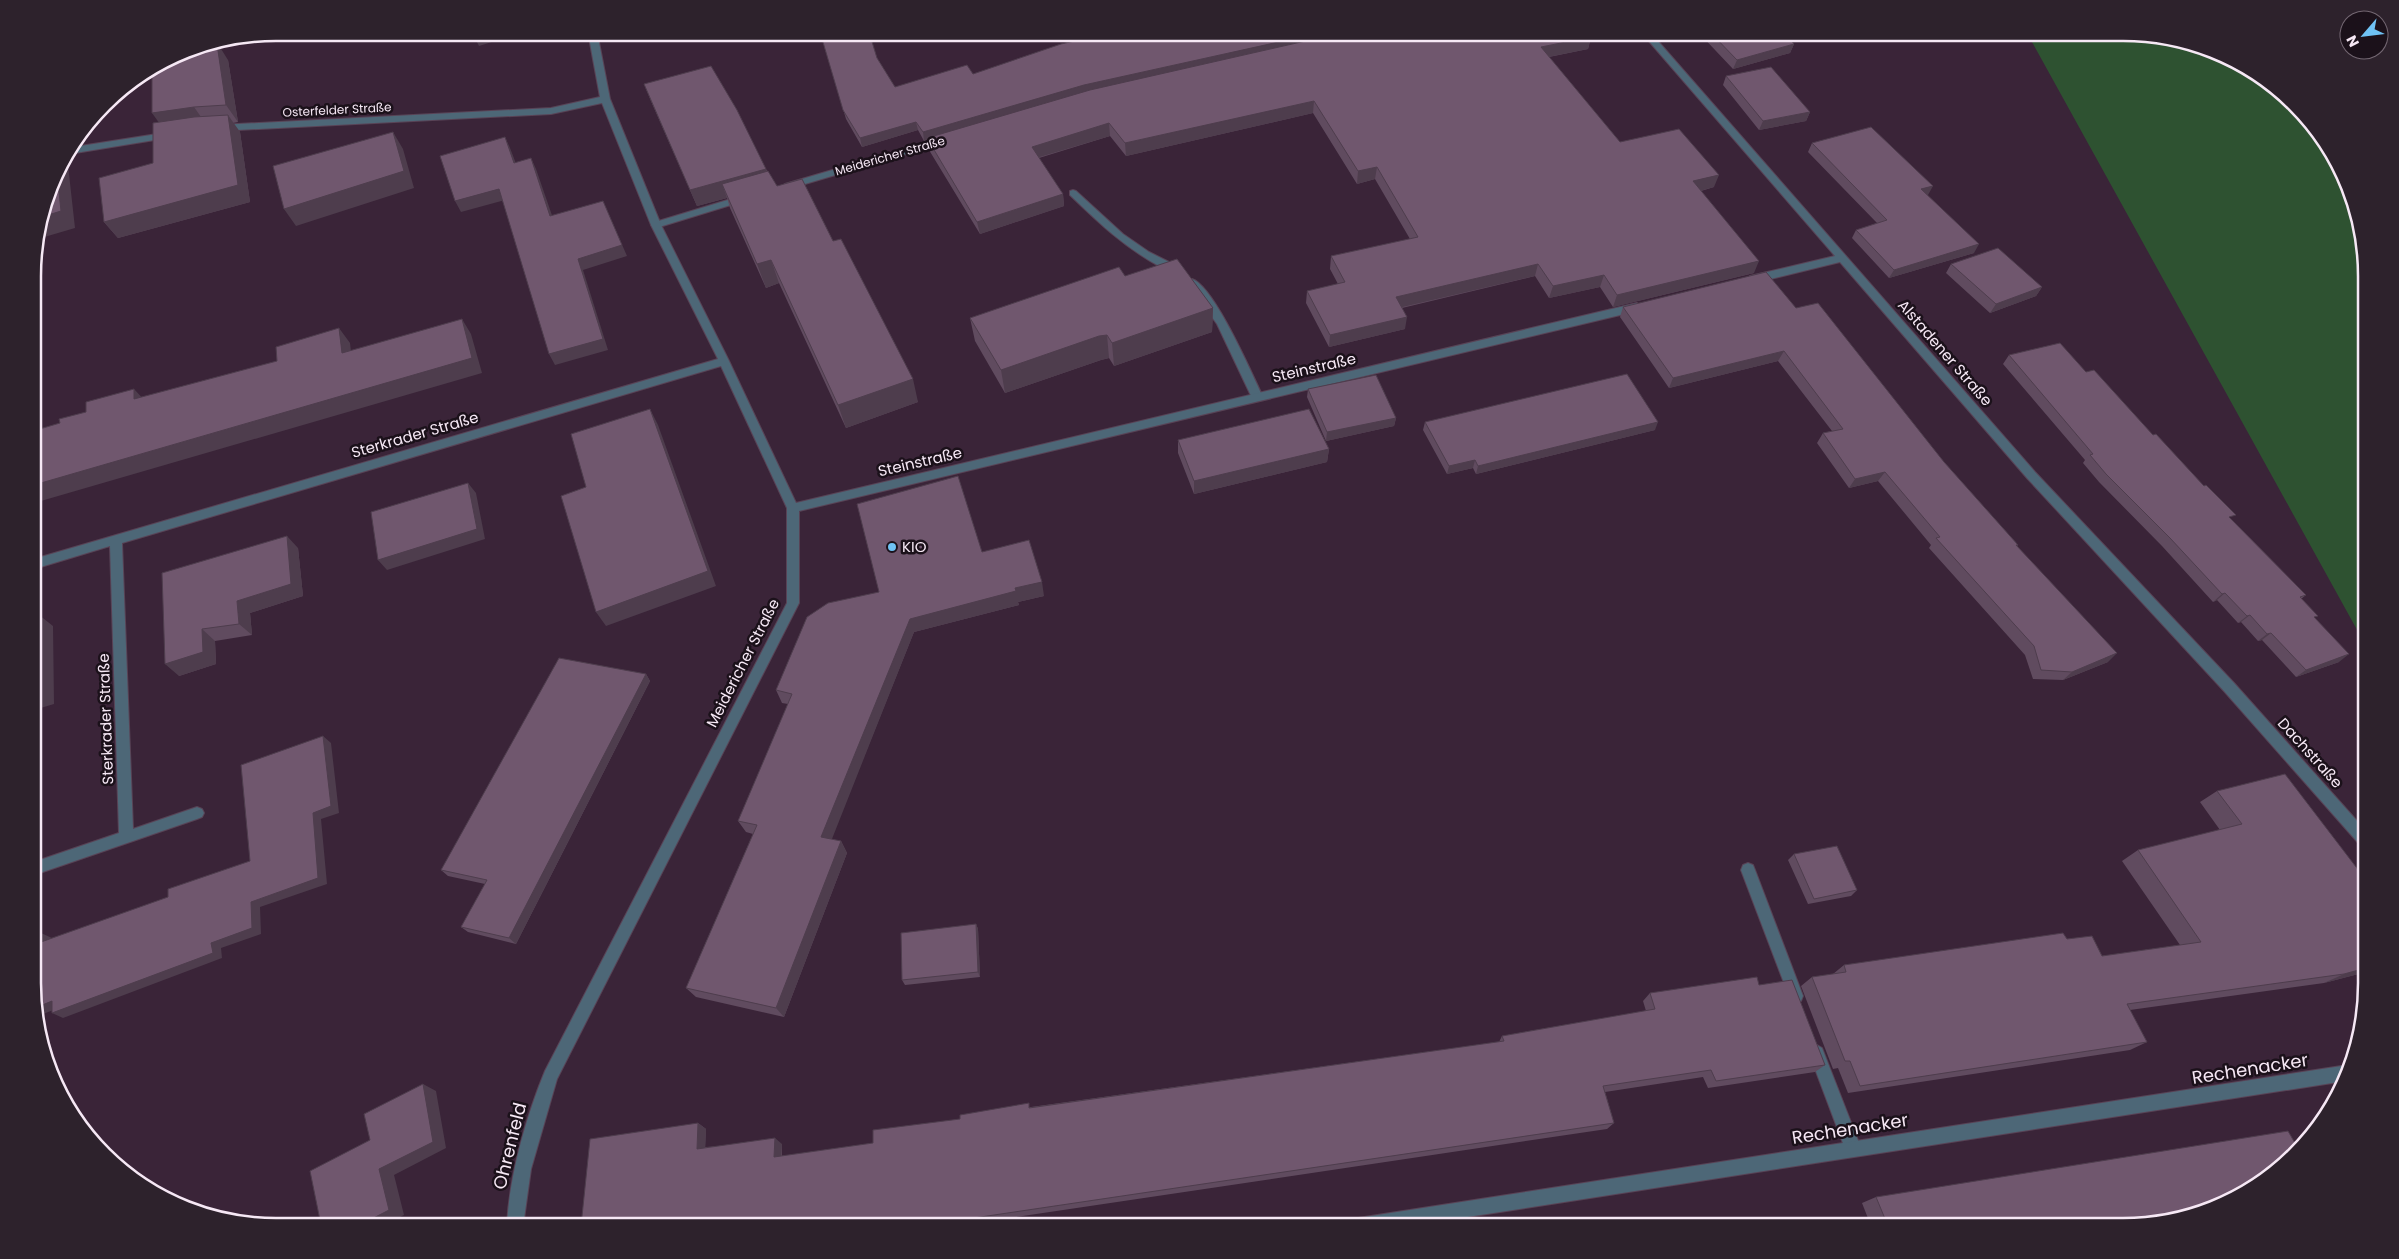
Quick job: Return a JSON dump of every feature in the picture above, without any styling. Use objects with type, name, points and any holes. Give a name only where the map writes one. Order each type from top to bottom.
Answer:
[{"type":"street","name":"Meidericher Straße","points":[[550,1076],[793,603],[793,508],[724,361],[656,225],[605,99],[594,41]]},
{"type":"street","name":"Alstadener Straße","points":[[1653,41],[2031,475],[2229,687]]},
{"type":"street","name":"Osterfelder Straße","points":[[206,129],[551,111],[605,99]]},
{"type":"street","points":[[79,150],[177,134]]},
{"type":"street","name":"Meidericher Straße","points":[[778,189],[956,136]]},
{"type":"street","points":[[1073,193],[1119,236],[1145,254],[1183,274],[1210,302],[1229,335],[1257,397]]},
{"type":"street","points":[[656,225],[750,197]]},
{"type":"street","points":[[1746,280],[1842,258]]},
{"type":"street","name":"Steinstraße","points":[[793,508],[1650,303]]},
{"type":"street","name":"Sterkrader Straße","points":[[41,562],[724,361]]},
{"type":"street","name":"Sterkrader Straße","points":[[116,540],[126,837]]},
{"type":"street","name":"Dachstraße","points":[[2229,687],[2358,832]]},
{"type":"street","points":[[41,866],[197,813]]},
{"type":"street","points":[[1748,870],[1800,1009]]},
{"type":"street","points":[[1811,1037],[1853,1148]]},
{"type":"street","name":"Rechenacker","points":[[1409,1218],[2339,1074]]},
{"type":"street","name":"Ohrenfeld","points":[[515,1218],[516,1204],[532,1134],[550,1076]]},
{"type":"green space","points":[[2031,41],[2153,43],[2183,49],[2212,59],[2253,81],[2278,100],[2309,133],[2326,159],[2345,201],[2356,246],[2358,277],[2358,632]]},
{"type":"building","points":[[823,41],[872,41],[877,58],[895,87],[967,65],[973,74],[1074,41],[1283,41],[1084,85],[923,132],[916,122],[860,138],[843,110]]},
{"type":"building","points":[[1305,41],[1571,41],[1541,47],[1620,142],[1679,129],[1719,175],[1693,181],[1759,261],[1617,295],[1604,275],[1553,286],[1538,264],[1396,297],[1407,317],[1330,335],[1307,291],[1345,282],[1331,256],[1418,237],[1377,167],[1358,171],[1314,101],[1125,143],[1109,123],[1032,147],[1063,194],[977,222],[927,138],[1090,90]]},
{"type":"building","points":[[1719,41],[1791,41],[1794,44],[1737,60]]},
{"type":"building","points":[[218,49],[226,105],[152,113],[152,77],[187,59]]},
{"type":"building","points":[[711,66],[737,110],[766,169],[690,190],[644,84]]},
{"type":"building","points":[[1771,67],[1810,112],[1763,121],[1726,76]]},
{"type":"building","points":[[228,115],[238,185],[104,222],[99,178],[153,163],[153,123],[194,117]]},
{"type":"building","points":[[1871,127],[1933,186],[1921,189],[1979,244],[1894,270],[1856,230],[1887,220],[1812,143]]},
{"type":"building","points":[[393,132],[404,171],[284,209],[273,166]]},
{"type":"building","points":[[505,137],[514,163],[531,158],[550,216],[603,201],[622,245],[578,259],[603,339],[549,354],[499,189],[455,201],[440,156]]},
{"type":"building","points":[[768,171],[777,186],[802,179],[833,241],[841,239],[913,379],[838,405],[771,260],[757,264],[722,184]]},
{"type":"building","points":[[59,188],[61,211],[49,215]]},
{"type":"building","points":[[1998,248],[2042,287],[1996,304],[1951,264]]},
{"type":"building","points":[[1177,259],[1213,308],[1112,343],[1107,335],[1099,336],[1001,370],[970,318],[1119,267],[1125,276]]},
{"type":"building","points":[[1766,272],[1796,308],[1818,303],[1944,462],[2018,545],[2016,545],[2117,653],[2072,672],[2041,670],[2034,646],[1936,538],[1940,537],[1885,472],[1855,479],[1823,433],[1843,429],[1784,351],[1673,378],[1623,307]]},
{"type":"building","points":[[462,319],[472,358],[41,483],[41,429],[60,423],[59,419],[86,412],[86,402],[134,389],[134,399],[277,361],[276,347],[339,328],[342,353]]},
{"type":"building","points":[[2060,343],[2086,372],[2094,370],[2153,435],[2156,434],[2204,486],[2206,485],[2236,515],[2229,517],[2306,595],[2300,597],[2318,616],[2314,617],[2349,654],[2306,670],[2271,633],[2267,634],[2250,615],[2247,616],[2225,593],[2222,594],[2170,538],[2106,474],[2090,455],[2093,454],[2009,355]]},
{"type":"building","points":[[1627,374],[1658,422],[1478,466],[1475,460],[1449,466],[1425,422]]},
{"type":"building","points":[[1376,375],[1396,418],[1327,432],[1308,389]]},
{"type":"building","points":[[650,409],[708,571],[596,612],[561,496],[586,487],[571,434]]},
{"type":"building","points":[[1309,409],[1329,449],[1194,481],[1178,440]]},
{"type":"building","points":[[958,476],[982,552],[1029,540],[1042,582],[1015,588],[1016,591],[910,619],[821,837],[841,841],[776,1008],[686,988],[757,825],[738,821],[792,694],[776,690],[807,617],[828,603],[879,592],[857,504]]},
{"type":"building","points":[[468,483],[477,529],[378,560],[371,512]]},
{"type":"building","points":[[287,536],[291,584],[237,601],[239,624],[202,629],[203,652],[165,664],[162,573]]},
{"type":"building","points":[[559,658],[646,674],[509,938],[461,927],[487,880],[441,870]]},
{"type":"building","points":[[323,736],[331,806],[313,813],[318,878],[251,902],[252,928],[211,943],[213,953],[52,1013],[52,1001],[42,1005],[41,942],[168,897],[168,889],[250,861],[241,765]]},
{"type":"building","points":[[2285,774],[2358,870],[2358,970],[2344,974],[2127,1004],[2147,1042],[1860,1086],[1850,1061],[1845,1061],[1812,977],[1846,972],[1844,965],[2063,933],[2067,939],[2092,936],[2102,956],[2201,942],[2138,850],[2242,824],[2217,791]]},
{"type":"building","points":[[1837,846],[1857,890],[1814,899],[1794,854]]},
{"type":"building","points":[[976,924],[978,972],[902,980],[901,933]]},
{"type":"building","points":[[1757,977],[1759,985],[1792,980],[1825,1065],[1716,1081],[1711,1070],[1603,1086],[1614,1123],[974,1218],[582,1218],[590,1139],[698,1123],[697,1149],[775,1138],[774,1157],[873,1143],[873,1130],[960,1119],[960,1115],[1029,1103],[1029,1108],[1504,1041],[1502,1036],[1655,1009],[1650,993]]},
{"type":"building","points":[[423,1084],[433,1142],[379,1169],[389,1210],[374,1218],[320,1218],[310,1171],[370,1140],[364,1114]]},
{"type":"building","points":[[2288,1131],[2295,1143],[2266,1169],[2227,1193],[2183,1210],[2153,1216],[2122,1218],[1885,1218],[1876,1197]]},
{"type":"place","name":"KIO","points":[[892,547]]}]
